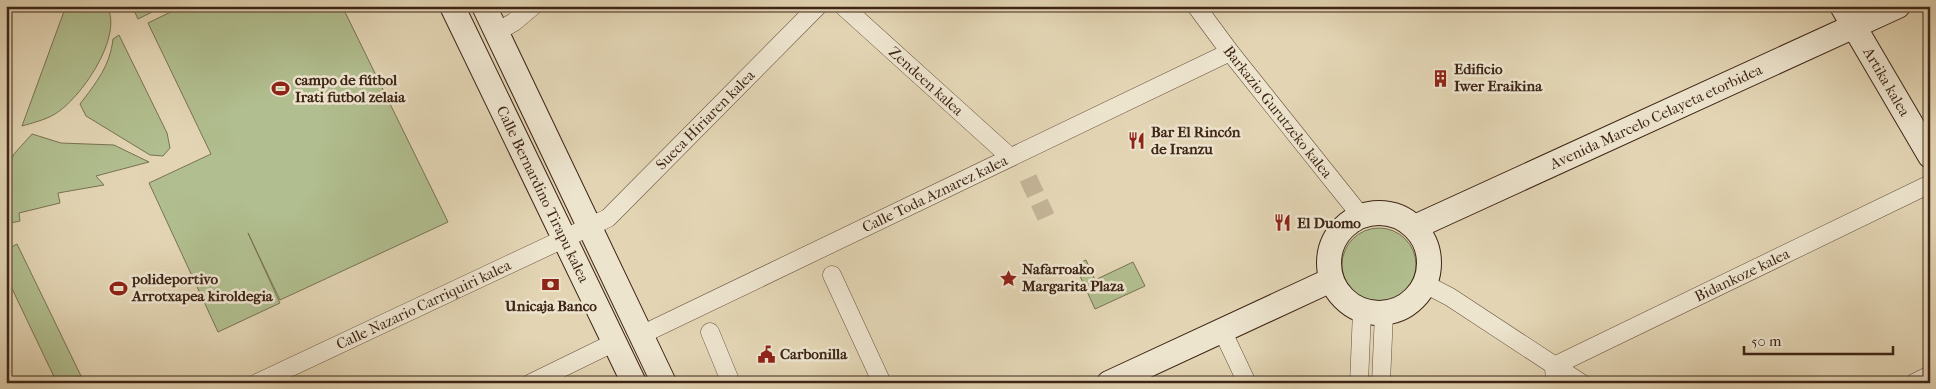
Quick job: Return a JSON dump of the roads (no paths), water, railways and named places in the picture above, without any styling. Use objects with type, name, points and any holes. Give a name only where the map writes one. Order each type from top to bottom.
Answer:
[{"type":"main road","name":"Calle Bernardino Tirapu kalea","points":[[452,6],[634,383]]},
{"type":"main road","name":"Calle Bernardino Tirapu kalea","points":[[484,6],[664,383]]},
{"type":"main road","name":"Artika kalea","points":[[1842,6],[1930,156]]},
{"type":"main road","name":"Avenida Marcelo Celayeta etorbidea","points":[[1415,227],[1898,6]]},
{"type":"main road","points":[[1380,213],[1398,216],[1415,227],[1424,239],[1429,254],[1429,269],[1425,284],[1415,298],[1401,309],[1373,312],[1349,304],[1338,293],[1331,280],[1328,264],[1330,249],[1336,235],[1347,224],[1361,216],[1380,213]]},
{"type":"main road","points":[[1109,383],[1331,280]]},
{"type":"street","points":[[497,32],[514,22],[533,6]]},
{"type":"street","name":"Sueca Hiriaren kalea","points":[[590,227],[608,218],[818,6]]},
{"type":"street","name":"Zendeen kalea","points":[[843,6],[1010,157]]},
{"type":"street","name":"Barkazio Gurutzeko kalea","points":[[1196,6],[1230,52],[1361,216]]},
{"type":"street","name":"Calle Toda Aznarez kalea","points":[[641,335],[1230,52]]},
{"type":"street","name":"Bidankoze kalea","points":[[1554,374],[1930,184]]},
{"type":"street","name":"Calle Nazario Carriquiri kalea","points":[[257,383],[590,227]]},
{"type":"street","points":[[832,275],[882,383]]},
{"type":"street","points":[[1425,284],[1450,297],[1554,374],[1580,383]]},
{"type":"street","points":[[1359,383],[1373,312]]},
{"type":"street","points":[[1373,312],[1381,383]]},
{"type":"street","points":[[1222,330],[1247,383]]},
{"type":"street","points":[[710,332],[732,383]]},
{"type":"street","points":[[532,383],[615,342]]},
{"type":"street","points":[[1914,383],[1930,375]]},
{"type":"tunnel","points":[[1028,178],[1046,217]]},
{"type":"place","name":"Edificio Iwer Eraikina","points":[[1440,78]]},
{"type":"place","name":"campo de fútbol Irati futbol zelaia","points":[[281,89]]},
{"type":"place","name":"Bar El Rincón de Iranzu","points":[[1137,141]]},
{"type":"place","name":"El Duomo","points":[[1283,223]]},
{"type":"place","name":"Nafarroako Margarita Plaza","points":[[1008,278]]},
{"type":"place","name":"Unicaja Banco","points":[[551,285]]},
{"type":"place","name":"polideportivo Arrotxapea kiroldegia","points":[[118,288]]},
{"type":"place","name":"Carbonilla","points":[[766,354]]}]
